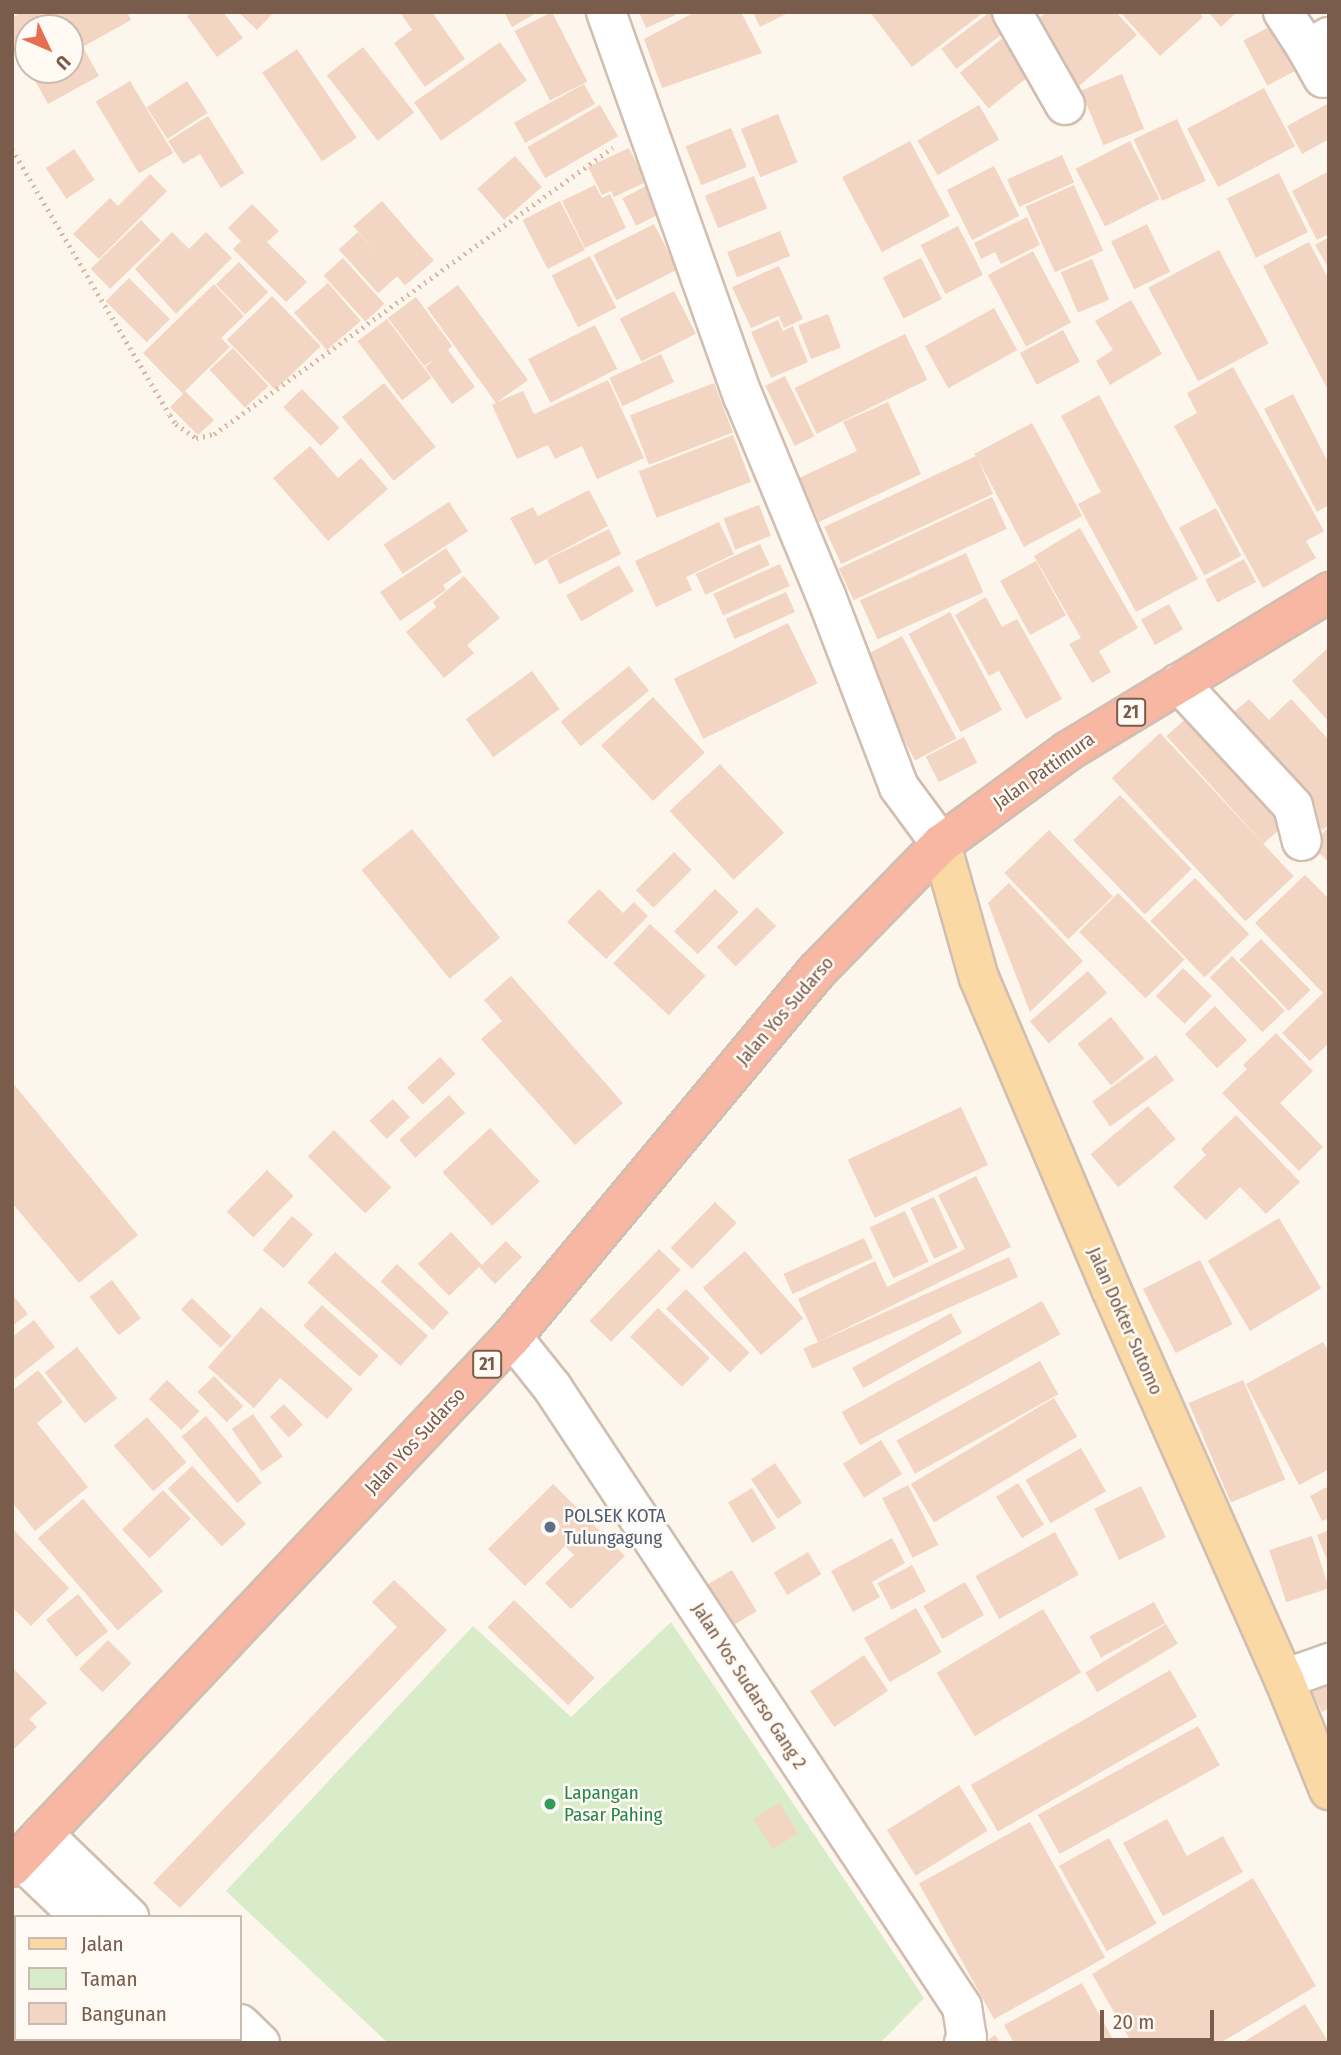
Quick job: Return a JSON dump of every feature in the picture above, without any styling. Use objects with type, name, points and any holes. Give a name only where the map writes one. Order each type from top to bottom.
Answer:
[{"type":"highway","name":"Jalan Pattimura","points":[[941,844],[1068,751],[1329,592]]},
{"type":"highway","name":"Jalan Yos Sudarso","points":[[25,1853],[512,1337],[817,971],[941,844]]},
{"type":"main road","name":"Jalan Dokter Sutomo","points":[[941,844],[979,978],[1111,1289],[1284,1679],[1329,1790]]},
{"type":"street","points":[[606,12],[743,396],[826,596],[899,787],[941,844]]},
{"type":"street","points":[[1283,12],[1319,55]]},
{"type":"street","points":[[1025,18],[1065,105]]},
{"type":"street","points":[[1179,683],[1293,807],[1302,841]]},
{"type":"street","name":"Jalan Yos Sudarso Gang 2","points":[[512,1337],[552,1387],[962,2007],[967,2037],[964,2043]]},
{"type":"street","points":[[1284,1679],[1329,1662]]},
{"type":"street","points":[[25,1853],[79,1915]]},
{"type":"street","points":[[25,1853],[126,1915]]},
{"type":"street","points":[[242,2026],[260,2043]]},
{"type":"path","points":[[12,149],[170,415],[176,424],[197,438],[214,434],[645,124]]},
{"type":"green space","name":"Lapangan Pasar Pahing","points":[[671,1622],[924,1998],[880,2043],[388,2043],[226,1891],[473,1626],[571,1717]]},
{"type":"building","points":[[38,12],[39,14],[19,14]]},
{"type":"building","points":[[43,12],[127,12],[131,20],[84,46],[84,14]]},
{"type":"building","points":[[192,12],[223,12],[243,38],[217,57],[187,16]]},
{"type":"building","points":[[238,12],[274,12],[257,30]]},
{"type":"building","points":[[400,12],[432,12],[465,59],[425,87],[394,43],[412,30]]},
{"type":"building","points":[[504,12],[538,12],[512,27]]},
{"type":"building","points":[[552,12],[587,81],[550,101],[515,31]]},
{"type":"building","points":[[639,12],[682,12],[646,28]]},
{"type":"building","points":[[695,12],[741,12],[762,53],[662,88],[644,39]]},
{"type":"building","points":[[753,12],[790,12],[760,27]]},
{"type":"building","points":[[870,12],[984,12],[912,67]]},
{"type":"building","points":[[990,12],[1005,32],[956,69],[941,49]]},
{"type":"building","points":[[1046,12],[1116,12],[1137,35],[1078,87],[1027,29]]},
{"type":"building","points":[[1120,12],[1199,12],[1203,17],[1160,56]]},
{"type":"building","points":[[1208,12],[1237,12],[1221,27]]},
{"type":"building","points":[[14,17],[14,40],[12,37]]},
{"type":"building","points":[[1284,19],[1308,64],[1267,86],[1243,41]]},
{"type":"building","points":[[1004,37],[1033,73],[989,109],[960,73]]},
{"type":"building","points":[[500,42],[527,81],[441,141],[414,102]]},
{"type":"building","points":[[363,47],[414,112],[378,141],[327,75]]},
{"type":"building","points":[[84,49],[99,76],[48,104],[37,84],[84,84]]},
{"type":"building","points":[[297,49],[357,138],[322,161],[262,72]]},
{"type":"building","points":[[1122,74],[1144,129],[1103,145],[1081,90]]},
{"type":"building","points":[[130,81],[173,153],[139,174],[96,102]]},
{"type":"building","points":[[187,81],[208,113],[167,139],[147,107]]},
{"type":"building","points":[[584,84],[595,104],[525,143],[514,123]]},
{"type":"building","points":[[1264,88],[1295,146],[1218,187],[1187,129]]},
{"type":"building","points":[[1329,103],[1329,139],[1302,154],[1287,126]]},
{"type":"building","points":[[600,105],[618,136],[545,178],[527,147]]},
{"type":"building","points":[[979,105],[999,140],[938,175],[918,140]]},
{"type":"building","points":[[778,114],[797,162],[760,177],[741,129]]},
{"type":"building","points":[[208,116],[244,173],[221,188],[200,154],[183,164],[168,141]]},
{"type":"building","points":[[1177,119],[1206,181],[1162,201],[1133,139]]},
{"type":"building","points":[[731,128],[747,167],[701,185],[686,146]]},
{"type":"building","points":[[910,141],[950,216],[882,252],[842,177]]},
{"type":"building","points":[[1130,141],[1160,199],[1105,227],[1076,169]]},
{"type":"building","points":[[629,148],[646,182],[614,197],[611,191],[602,195],[588,167]]},
{"type":"building","points":[[74,149],[95,180],[67,199],[46,168]]},
{"type":"building","points":[[1062,155],[1074,182],[1019,207],[1007,179]]},
{"type":"building","points":[[515,156],[542,187],[504,220],[477,189]]},
{"type":"building","points":[[994,166],[1019,216],[972,240],[947,190]]},
{"type":"building","points":[[1329,171],[1329,234],[1317,240],[1292,191]]},
{"type":"building","points":[[1279,173],[1308,232],[1256,258],[1227,198]]},
{"type":"building","points":[[150,174],[167,191],[99,259],[73,234],[110,198],[118,206]]},
{"type":"building","points":[[754,176],[767,208],[718,228],[705,196]]},
{"type":"building","points":[[595,185],[602,198],[610,194],[626,228],[585,248],[562,201]]},
{"type":"building","points":[[648,185],[662,213],[636,226],[622,198]]},
{"type":"building","points":[[1074,185],[1103,251],[1055,272],[1026,207]]},
{"type":"building","points":[[382,201],[434,261],[405,286],[353,226]]},
{"type":"building","points":[[560,201],[585,250],[548,269],[523,220]]},
{"type":"building","points":[[252,204],[279,231],[267,242],[307,282],[286,302],[233,249],[241,241],[228,228]]},
{"type":"building","points":[[1027,217],[1040,245],[1001,264],[995,252],[981,259],[974,243]]},
{"type":"building","points":[[141,220],[160,240],[110,289],[91,269]]},
{"type":"building","points":[[654,224],[677,269],[617,300],[593,255]]},
{"type":"building","points":[[1147,224],[1170,272],[1134,289],[1111,242]]},
{"type":"building","points":[[958,226],[983,275],[946,294],[921,245]]},
{"type":"building","points":[[780,231],[790,256],[737,277],[727,252]]},
{"type":"building","points":[[172,232],[189,249],[206,232],[232,258],[176,314],[135,269]]},
{"type":"building","points":[[358,232],[397,276],[378,293],[339,249]]},
{"type":"building","points":[[1329,237],[1329,269],[1315,245]]},
{"type":"building","points":[[1309,242],[1329,280],[1329,392],[1263,266]]},
{"type":"building","points":[[1219,250],[1269,344],[1198,381],[1148,288]]},
{"type":"building","points":[[1033,251],[1071,323],[1026,346],[988,275]]},
{"type":"building","points":[[590,256],[616,308],[578,327],[552,276]]},
{"type":"building","points":[[343,258],[384,304],[365,321],[324,275]]},
{"type":"building","points":[[921,258],[942,299],[904,319],[883,278]]},
{"type":"building","points":[[1092,259],[1109,300],[1078,313],[1061,272]]},
{"type":"building","points":[[239,262],[268,292],[245,314],[216,284]]},
{"type":"building","points":[[779,266],[803,319],[784,328],[779,316],[751,328],[732,287]]},
{"type":"building","points":[[129,278],[170,319],[147,342],[106,301]]},
{"type":"building","points":[[328,283],[361,321],[327,350],[294,313]]},
{"type":"building","points":[[214,284],[244,316],[221,338],[230,347],[185,391],[214,420],[198,435],[170,407],[183,394],[143,353]]},
{"type":"building","points":[[458,285],[528,380],[497,402],[523,391],[534,414],[608,380],[644,458],[597,479],[582,446],[555,459],[548,445],[517,459],[492,405],[496,403],[427,308]]},
{"type":"building","points":[[674,291],[696,334],[641,361],[620,319]]},
{"type":"building","points":[[272,296],[321,346],[275,390],[227,340]]},
{"type":"building","points":[[416,297],[452,346],[448,350],[475,387],[452,404],[425,367],[436,358],[424,366],[388,318]]},
{"type":"building","points":[[1131,300],[1162,354],[1110,385],[1096,361],[1113,350],[1095,321]]},
{"type":"building","points":[[994,308],[1017,350],[948,388],[925,346]]},
{"type":"building","points":[[828,314],[841,348],[811,359],[798,325]]},
{"type":"building","points":[[387,319],[432,378],[402,400],[357,341]]},
{"type":"building","points":[[778,320],[783,331],[793,326],[808,362],[771,378],[751,332]]},
{"type":"building","points":[[595,325],[617,369],[550,403],[528,359]]},
{"type":"building","points":[[1063,330],[1080,362],[1037,385],[1020,353]]},
{"type":"building","points":[[905,334],[927,380],[817,434],[794,388]]},
{"type":"building","points":[[233,348],[268,386],[245,408],[210,370]]},
{"type":"building","points":[[661,354],[674,382],[622,406],[609,378]]},
{"type":"building","points":[[1233,367],[1324,531],[1306,541],[1316,558],[1263,588],[1174,426],[1197,413],[1187,393]]},
{"type":"building","points":[[785,376],[814,436],[795,446],[765,386]]},
{"type":"building","points":[[384,383],[436,447],[394,481],[342,417]]},
{"type":"building","points":[[714,383],[733,432],[649,465],[630,415]]},
{"type":"building","points":[[302,389],[340,428],[321,446],[283,407]]},
{"type":"building","points":[[1293,394],[1329,464],[1329,505],[1317,512],[1264,409]]},
{"type":"building","points":[[1099,395],[1198,579],[1136,612],[1078,504],[1101,492],[1061,416]]},
{"type":"building","points":[[888,402],[921,474],[819,522],[799,478],[857,451],[843,422]]},
{"type":"building","points":[[1032,423],[1082,516],[1024,547],[978,459],[993,494],[841,564],[824,527],[976,456],[974,454]]},
{"type":"building","points":[[733,435],[751,482],[657,518],[639,471]]},
{"type":"building","points":[[310,446],[338,478],[361,458],[388,489],[328,541],[273,478]]},
{"type":"building","points":[[589,490],[608,526],[535,565],[510,518],[533,507],[538,516]]},
{"type":"building","points":[[992,497],[1007,529],[854,600],[839,568]]},
{"type":"building","points":[[449,502],[468,531],[403,574],[384,544]]},
{"type":"building","points":[[759,505],[771,536],[735,549],[724,519]]},
{"type":"building","points":[[1216,508],[1241,556],[1204,575],[1179,528]]},
{"type":"building","points":[[719,522],[734,554],[686,577],[692,590],[656,607],[635,561]]},
{"type":"building","points":[[1080,528],[1138,628],[1099,651],[1111,672],[1092,683],[1069,644],[1081,638],[1034,556]]},
{"type":"building","points":[[609,529],[621,554],[559,584],[547,559]]},
{"type":"building","points":[[760,544],[770,565],[705,595],[696,574]]},
{"type":"building","points":[[446,548],[462,572],[443,585],[446,590],[400,621],[380,592]]},
{"type":"building","points":[[966,553],[983,592],[878,639],[860,600]]},
{"type":"building","points":[[1244,559],[1256,582],[1217,603],[1205,580]]},
{"type":"building","points":[[1036,561],[1066,615],[1030,635],[1000,581]]},
{"type":"building","points":[[780,564],[790,586],[723,616],[713,594]]},
{"type":"building","points":[[619,565],[634,591],[581,621],[566,596]]},
{"type":"building","points":[[464,576],[500,618],[467,645],[474,653],[444,678],[406,632],[436,607],[433,602]]},
{"type":"building","points":[[786,592],[795,612],[735,639],[726,619]]},
{"type":"building","points":[[986,597],[1002,627],[1017,619],[1062,699],[1026,719],[999,671],[989,676],[955,615]]},
{"type":"building","points":[[1169,604],[1183,629],[1155,645],[1141,620]]},
{"type":"building","points":[[950,612],[1002,710],[961,732],[909,634]]},
{"type":"building","points":[[788,623],[817,683],[703,739],[674,679]]},
{"type":"building","points":[[902,636],[956,738],[915,760],[861,658]]},
{"type":"building","points":[[1329,647],[1329,722],[1292,681]]},
{"type":"building","points":[[629,666],[649,691],[581,746],[561,721]]},
{"type":"building","points":[[532,671],[560,709],[493,757],[466,719]]},
{"type":"building","points":[[653,697],[705,753],[653,801],[601,745]]},
{"type":"building","points":[[1249,699],[1269,720],[1291,699],[1329,740],[1329,825],[1323,830],[1223,722]]},
{"type":"building","points":[[1191,714],[1288,822],[1264,844],[1166,736]]},
{"type":"building","points":[[1160,733],[1294,876],[1245,921],[1112,778]]},
{"type":"building","points":[[964,737],[977,763],[939,782],[926,757]]},
{"type":"building","points":[[720,764],[784,833],[734,880],[670,811]]},
{"type":"building","points":[[1120,795],[1192,869],[1145,914],[1073,840]]},
{"type":"building","points":[[1329,827],[1329,863],[1311,844]]},
{"type":"building","points":[[412,829],[500,938],[450,979],[361,870]]},
{"type":"building","points":[[1049,830],[1113,896],[1068,939],[1004,873]]},
{"type":"building","points":[[674,852],[692,870],[653,908],[636,890]]},
{"type":"building","points":[[1305,875],[1329,899],[1329,1043],[1310,1061],[1282,1033],[1323,993],[1255,923]]},
{"type":"building","points":[[1195,878],[1249,934],[1205,977],[1150,921]]},
{"type":"building","points":[[1009,883],[1083,961],[1030,1012],[988,903]]},
{"type":"building","points":[[599,889],[623,913],[634,902],[648,916],[606,959],[567,922]]},
{"type":"building","points":[[715,889],[739,912],[698,954],[674,931]]},
{"type":"building","points":[[1118,893],[1184,959],[1146,998],[1079,932]]},
{"type":"building","points":[[757,907],[776,926],[736,966],[717,947]]},
{"type":"building","points":[[650,924],[706,976],[669,1015],[613,963]]},
{"type":"building","points":[[1261,939],[1310,990],[1289,1011],[1239,960]]},
{"type":"building","points":[[1232,956],[1285,1011],[1262,1032],[1210,978]]},
{"type":"building","points":[[1183,968],[1212,996],[1185,1024],[1156,996]]},
{"type":"building","points":[[1088,971],[1107,993],[1049,1043],[1030,1022]]},
{"type":"building","points":[[511,976],[623,1103],[575,1145],[481,1039],[502,1021],[484,1000]]},
{"type":"building","points":[[1215,1006],[1247,1040],[1217,1068],[1185,1034]]},
{"type":"building","points":[[1111,1017],[1144,1058],[1111,1085],[1078,1044]]},
{"type":"building","points":[[1276,1033],[1313,1071],[1280,1103],[1323,1147],[1299,1171],[1222,1093],[1247,1069],[1243,1065]]},
{"type":"building","points":[[1156,1055],[1174,1080],[1110,1127],[1092,1101]]},
{"type":"building","points":[[440,1057],[456,1074],[423,1105],[407,1088]]},
{"type":"building","points":[[12,1082],[138,1235],[79,1283],[12,1203]]},
{"type":"building","points":[[449,1095],[465,1113],[415,1158],[399,1140]]},
{"type":"building","points":[[393,1099],[410,1117],[387,1139],[370,1121]]},
{"type":"building","points":[[1148,1106],[1176,1139],[1118,1187],[1091,1154]]},
{"type":"building","points":[[961,1107],[988,1165],[875,1218],[848,1160]]},
{"type":"building","points":[[1236,1115],[1300,1182],[1266,1214],[1240,1187],[1206,1220],[1173,1187],[1206,1155],[1201,1149]]},
{"type":"building","points":[[490,1128],[540,1181],[492,1226],[442,1172]]},
{"type":"building","points":[[334,1130],[391,1187],[365,1213],[308,1156]]},
{"type":"building","points":[[267,1170],[294,1196],[253,1237],[227,1212]]},
{"type":"building","points":[[976,1176],[1011,1247],[818,1342],[798,1299],[875,1261],[887,1287],[965,1249],[938,1195]]},
{"type":"building","points":[[934,1197],[958,1248],[934,1259],[910,1208]]},
{"type":"building","points":[[715,1202],[737,1223],[692,1269],[671,1248]]},
{"type":"building","points":[[905,1211],[929,1262],[893,1278],[870,1227]]},
{"type":"building","points":[[292,1216],[313,1234],[284,1268],[262,1250]]},
{"type":"building","points":[[1279,1218],[1321,1288],[1250,1331],[1208,1261]]},
{"type":"building","points":[[451,1232],[482,1265],[506,1241],[522,1257],[495,1284],[479,1267],[449,1296],[418,1264]]},
{"type":"building","points":[[864,1238],[873,1258],[793,1294],[784,1274]]},
{"type":"building","points":[[659,1249],[681,1270],[611,1342],[590,1321]]},
{"type":"building","points":[[745,1251],[803,1318],[761,1355],[703,1288]]},
{"type":"building","points":[[335,1252],[428,1336],[400,1366],[308,1282]]},
{"type":"building","points":[[1009,1257],[1018,1277],[812,1369],[803,1349]]},
{"type":"building","points":[[1200,1260],[1233,1324],[1176,1353],[1143,1289]]},
{"type":"building","points":[[397,1264],[449,1312],[433,1330],[381,1282]]},
{"type":"building","points":[[112,1280],[141,1318],[119,1335],[90,1297]]},
{"type":"building","points":[[686,1289],[750,1353],[730,1372],[666,1309]]},
{"type":"building","points":[[12,1294],[28,1314],[12,1326]]},
{"type":"building","points":[[192,1298],[232,1336],[220,1348],[181,1310]]},
{"type":"building","points":[[1042,1301],[1060,1334],[860,1445],[842,1412]]},
{"type":"building","points":[[322,1305],[378,1356],[360,1377],[303,1326]]},
{"type":"building","points":[[261,1307],[353,1389],[327,1419],[280,1378],[254,1408],[208,1367]]},
{"type":"building","points":[[658,1308],[710,1358],[682,1387],[630,1337]]},
{"type":"building","points":[[951,1313],[962,1333],[863,1388],[852,1368]]},
{"type":"building","points":[[34,1320],[55,1347],[12,1381],[12,1337]]},
{"type":"building","points":[[1323,1342],[1329,1352],[1329,1469],[1299,1485],[1246,1384]]},
{"type":"building","points":[[77,1347],[117,1398],[85,1423],[45,1372]]},
{"type":"building","points":[[1040,1361],[1058,1394],[915,1474],[897,1441]]},
{"type":"building","points":[[38,1370],[63,1402],[37,1423],[88,1487],[35,1531],[12,1502],[12,1391]]},
{"type":"building","points":[[214,1376],[243,1406],[227,1422],[197,1392]]},
{"type":"building","points":[[167,1380],[199,1411],[181,1430],[149,1399]]},
{"type":"building","points":[[1243,1380],[1285,1479],[1231,1502],[1189,1403]]},
{"type":"building","points":[[1054,1398],[1077,1437],[934,1523],[911,1484]]},
{"type":"building","points":[[284,1404],[303,1425],[289,1438],[270,1417]]},
{"type":"building","points":[[253,1414],[283,1457],[262,1472],[232,1429]]},
{"type":"building","points":[[206,1416],[262,1483],[237,1503],[181,1437]]},
{"type":"building","points":[[147,1417],[186,1462],[153,1491],[114,1446]]},
{"type":"building","points":[[881,1440],[902,1474],[864,1498],[843,1464]]},
{"type":"building","points":[[1081,1448],[1106,1491],[1051,1523],[1026,1480]]},
{"type":"building","points":[[775,1463],[802,1503],[778,1519],[751,1479]]},
{"type":"building","points":[[192,1466],[246,1524],[222,1546],[168,1489]]},
{"type":"building","points":[[1018,1483],[1044,1525],[1022,1538],[996,1497]]},
{"type":"building","points":[[553,1484],[625,1556],[571,1609],[545,1583],[574,1555],[565,1546],[525,1586],[488,1549]]},
{"type":"building","points":[[908,1485],[938,1545],[913,1558],[882,1498]]},
{"type":"building","points":[[1141,1486],[1166,1537],[1119,1560],[1094,1509]]},
{"type":"building","points":[[1329,1486],[1329,1518],[1322,1521],[1310,1496]]},
{"type":"building","points":[[752,1488],[776,1528],[752,1543],[728,1502]]},
{"type":"building","points":[[163,1490],[191,1519],[150,1558],[122,1530]]},
{"type":"building","points":[[83,1499],[163,1591],[118,1630],[38,1538]]},
{"type":"building","points":[[12,1528],[69,1588],[31,1626],[12,1607]]},
{"type":"building","points":[[1329,1530],[1329,1565],[1317,1535]]},
{"type":"building","points":[[1055,1532],[1079,1575],[999,1619],[975,1576]]},
{"type":"building","points":[[1312,1536],[1329,1588],[1286,1602],[1269,1550]]},
{"type":"building","points":[[892,1538],[905,1563],[872,1582],[880,1597],[853,1612],[831,1571]]},
{"type":"building","points":[[808,1552],[821,1574],[787,1595],[774,1573]]},
{"type":"building","points":[[912,1565],[926,1591],[892,1610],[878,1583]]},
{"type":"building","points":[[732,1570],[757,1611],[729,1628],[705,1586]]},
{"type":"building","points":[[394,1580],[447,1630],[180,1908],[153,1883],[397,1627],[372,1602]]},
{"type":"building","points":[[965,1582],[984,1615],[942,1639],[923,1606]]},
{"type":"building","points":[[78,1594],[108,1631],[76,1657],[46,1620]]},
{"type":"building","points":[[514,1600],[595,1678],[568,1705],[488,1627]]},
{"type":"building","points":[[1154,1602],[1165,1623],[1101,1657],[1090,1636]]},
{"type":"building","points":[[916,1608],[941,1652],[890,1682],[864,1638]]},
{"type":"building","points":[[1043,1609],[1081,1672],[975,1736],[937,1673]]},
{"type":"building","points":[[1166,1624],[1178,1644],[1097,1692],[1085,1672]]},
{"type":"building","points":[[108,1640],[131,1663],[102,1692],[79,1669]]},
{"type":"building","points":[[864,1655],[888,1691],[834,1727],[810,1691]]},
{"type":"building","points":[[12,1667],[47,1703],[29,1719],[37,1727],[14,1749]]},
{"type":"building","points":[[1170,1670],[1197,1717],[998,1832],[971,1785]]},
{"type":"building","points":[[1329,1675],[1329,1708],[1322,1712],[1308,1686]]},
{"type":"building","points":[[1198,1726],[1220,1765],[1060,1854],[1038,1815]]},
{"type":"building","points":[[959,1785],[988,1831],[916,1876],[887,1830]]},
{"type":"building","points":[[779,1803],[798,1834],[773,1849],[754,1819]]},
{"type":"building","points":[[1167,1819],[1187,1856],[1223,1836],[1243,1872],[1163,1916],[1123,1843]]},
{"type":"building","points":[[1030,1822],[1105,1958],[994,2019],[919,1884]]},
{"type":"building","points":[[1109,1838],[1157,1924],[1107,1951],[1059,1866]]},
{"type":"building","points":[[1253,1878],[1316,1986],[1220,2043],[1132,2043],[1092,1974]]},
{"type":"building","points":[[1082,1983],[1115,2043],[1014,2043],[1004,2025]]},
{"type":"building","points":[[1305,2004],[1329,2043],[1242,2043]]},
{"type":"building","points":[[14,2006],[14,2041],[140,2041],[12,2043]]},
{"type":"building","points":[[995,2035],[1001,2043],[984,2043]]},
{"type":"place","name":"POLSEK KOTA Tulungagung","points":[[550,1527]]},
{"type":"place","name":"Lapangan Pasar Pahing","points":[[550,1804]]}]
